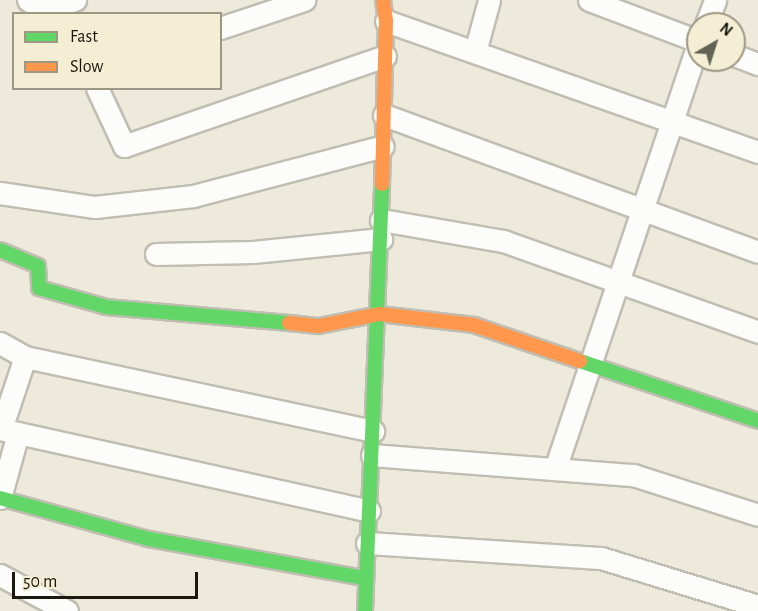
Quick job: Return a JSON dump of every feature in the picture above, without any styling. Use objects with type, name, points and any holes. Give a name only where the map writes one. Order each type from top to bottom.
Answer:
[{"type":"street","points":[[27,0],[49,12],[75,0]]},
{"type":"street","points":[[222,27],[304,0]]},
{"type":"street","points":[[365,611],[364,578],[379,314],[386,21],[383,0]]},
{"type":"street","points":[[475,52],[489,0]]},
{"type":"street","points":[[589,0],[686,38]]},
{"type":"street","points":[[386,21],[758,152]]},
{"type":"street","points":[[98,90],[124,146],[385,56]]},
{"type":"street","points":[[555,469],[675,121],[689,72]]},
{"type":"street","points":[[384,115],[758,252]]},
{"type":"street","points":[[0,193],[95,207],[193,196],[383,146]]},
{"type":"street","points":[[156,254],[253,252],[381,230],[503,241],[758,332]]},
{"type":"street","points":[[0,250],[38,266],[39,288],[106,307],[318,326],[379,314],[474,325],[758,421]]},
{"type":"street","points":[[0,343],[25,357],[373,430]]},
{"type":"street","points":[[25,357],[6,430],[0,498],[149,539],[364,578]]},
{"type":"street","points":[[6,430],[369,511]]},
{"type":"street","points":[[372,455],[633,475],[758,515]]},
{"type":"street","points":[[367,543],[601,558],[758,606]]},
{"type":"street","points":[[0,575],[54,609]]},
{"type":"traffic: fast","points":[[365,611],[382,184]]},
{"type":"traffic: fast","points":[[0,250],[38,266],[39,288],[106,307],[289,323]]},
{"type":"traffic: fast","points":[[580,361],[758,421]]},
{"type":"traffic: fast","points":[[0,498],[149,539],[364,578]]},
{"type":"traffic: slow","points":[[382,184],[386,21],[383,0]]},
{"type":"traffic: slow","points":[[289,323],[319,326],[379,314],[474,325],[580,361]]}]
